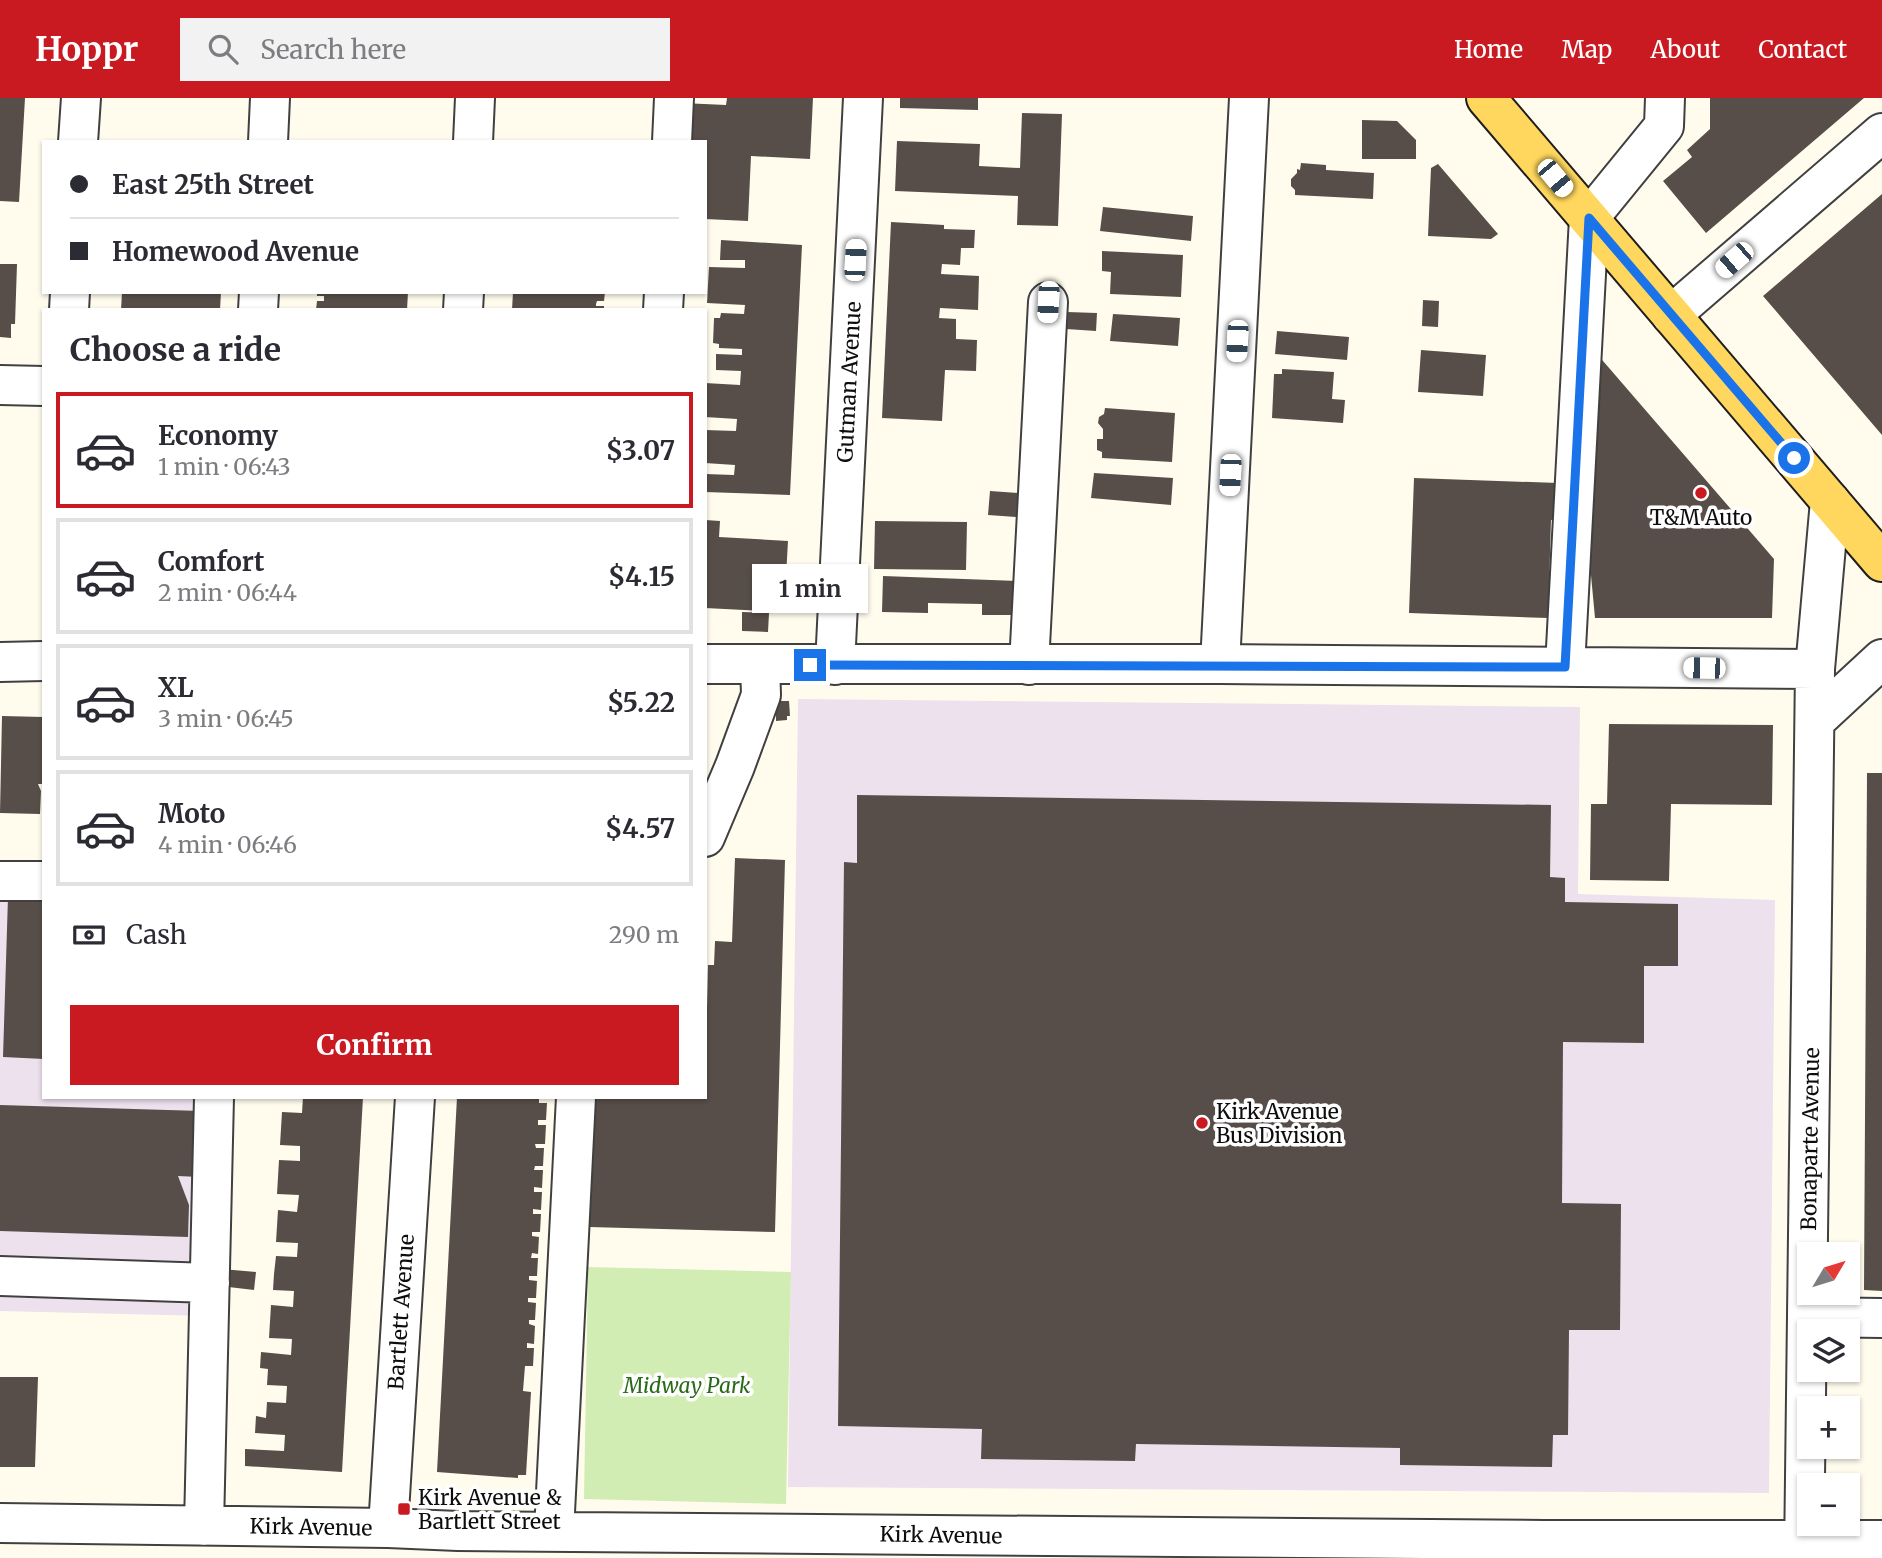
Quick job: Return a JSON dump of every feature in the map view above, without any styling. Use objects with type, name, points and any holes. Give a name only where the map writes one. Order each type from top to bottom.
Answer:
[{"type":"main road","points":[[1486,98],[1882,562]]},
{"type":"street","points":[[78,140],[81,98]]},
{"type":"street","points":[[268,140],[270,98]]},
{"type":"street","points":[[473,140],[475,98]]},
{"type":"street","points":[[671,140],[674,98]]},
{"type":"street","name":"Gutman Avenue","points":[[835,665],[863,98]]},
{"type":"street","points":[[1220,664],[1249,98]]},
{"type":"street","points":[[1565,667],[1589,218],[1664,126],[1665,98]]},
{"type":"street","points":[[1671,315],[1882,132]]},
{"type":"street","points":[[1029,665],[1048,302]]},
{"type":"street","points":[[0,385],[42,386]]},
{"type":"street","name":"Bonaparte Avenue","points":[[1803,1549],[1815,669],[1830,501]]},
{"type":"street","points":[[1816,720],[1882,659]]},
{"type":"street","points":[[0,662],[42,661]]},
{"type":"street","points":[[707,664],[1220,664],[1815,669]]},
{"type":"street","points":[[707,832],[761,695],[760,664]]},
{"type":"street","points":[[0,881],[42,881]]},
{"type":"street","points":[[204,1526],[214,1099]]},
{"type":"street","name":"Bartlett Avenue","points":[[388,1528],[415,1099]]},
{"type":"street","points":[[554,1532],[576,1099]]},
{"type":"street","points":[[0,1276],[210,1283]]},
{"type":"street","points":[[1807,1317],[1882,1318]]},
{"type":"street","name":"Kirk Avenue","points":[[0,1523],[554,1532],[986,1547],[1803,1549],[1882,1540]]},
{"type":"shaded area","name":"Kirk Avenue Bus Division","points":[[798,699],[1580,707],[1578,894],[1775,900],[1769,1493],[788,1487]]},
{"type":"shaded area","points":[[0,879],[42,881],[42,1099],[214,1099],[207,1316],[0,1311]]},
{"type":"green space","name":"Midway Park","points":[[588,1267],[791,1272],[786,1504],[584,1499]]},
{"type":"building","points":[[0,98],[25,98],[19,202],[0,201]]},
{"type":"building","points":[[727,98],[813,98],[810,159],[751,156],[748,221],[707,219],[707,140],[680,140],[682,103],[726,105]]},
{"type":"building","points":[[900,98],[978,98],[978,110],[900,108]]},
{"type":"building","points":[[1710,98],[1864,98],[1706,233],[1663,181],[1692,157],[1687,150],[1710,129]]},
{"type":"building","points":[[1022,113],[1062,114],[1058,226],[1017,225],[1018,196],[895,191],[897,141],[980,144],[979,166],[1020,168]]},
{"type":"building","points":[[1362,120],[1397,121],[1416,140],[1416,159],[1362,159]]},
{"type":"building","points":[[1301,163],[1326,165],[1326,170],[1374,173],[1373,199],[1295,195],[1291,179],[1297,169],[1300,170]]},
{"type":"building","points":[[1438,164],[1498,234],[1491,239],[1428,236],[1431,168]]},
{"type":"building","points":[[1882,194],[1882,435],[1763,296]]},
{"type":"building","points":[[1103,207],[1193,216],[1191,241],[1100,231]]},
{"type":"building","points":[[891,222],[975,230],[974,248],[961,248],[960,265],[942,264],[941,274],[979,276],[978,310],[940,308],[939,318],[956,319],[956,339],[977,340],[976,371],[945,370],[942,421],[882,418]]},
{"type":"building","points":[[721,240],[802,245],[790,495],[707,492],[707,474],[734,475],[735,465],[707,463],[707,430],[736,431],[737,419],[707,417],[707,383],[740,385],[741,371],[716,370],[716,354],[742,355],[742,349],[719,348],[719,344],[713,343],[714,318],[720,318],[721,313],[744,314],[745,305],[707,303],[709,267],[745,268],[745,260],[720,260]]},
{"type":"building","points":[[1102,251],[1183,255],[1181,297],[1110,294],[1111,272],[1102,271]]},
{"type":"building","points":[[0,264],[17,264],[15,324],[11,324],[11,338],[0,337]]},
{"type":"building","points":[[122,294],[221,294],[220,308],[121,308]]},
{"type":"building","points":[[408,294],[407,308],[316,308],[317,301],[324,301],[324,296],[317,296]]},
{"type":"building","points":[[513,294],[605,294],[604,301],[597,301],[596,304],[604,308],[512,308]]},
{"type":"building","points":[[1423,300],[1439,301],[1438,327],[1422,326]]},
{"type":"building","points":[[1067,312],[1097,313],[1096,331],[1066,329]]},
{"type":"building","points":[[1113,314],[1180,318],[1178,346],[1110,341]]},
{"type":"building","points":[[1277,331],[1349,337],[1347,360],[1275,354]]},
{"type":"building","points":[[1421,350],[1486,355],[1483,396],[1418,392]]},
{"type":"building","points":[[1597,354],[1774,559],[1772,618],[1595,618],[1589,554]]},
{"type":"building","points":[[1282,369],[1334,372],[1332,399],[1345,400],[1343,423],[1272,418],[1274,374],[1282,374]]},
{"type":"building","points":[[1105,408],[1175,413],[1172,462],[1102,458],[1102,452],[1097,450],[1097,439],[1103,439],[1103,429],[1098,423]]},
{"type":"building","points":[[1094,473],[1173,478],[1171,505],[1091,498]]},
{"type":"building","points":[[1414,478],[1558,483],[1557,520],[1551,520],[1548,618],[1409,613]]},
{"type":"building","points":[[990,491],[1018,493],[1016,517],[988,515]]},
{"type":"building","points":[[707,520],[720,521],[719,537],[788,541],[784,612],[707,608]]},
{"type":"building","points":[[875,521],[967,522],[966,570],[874,569]]},
{"type":"building","points":[[883,576],[1019,581],[1019,615],[982,615],[982,604],[928,603],[928,613],[882,612]]},
{"type":"building","points":[[742,612],[769,613],[768,632],[742,631]]},
{"type":"building","points":[[776,701],[789,701],[790,716],[787,716],[787,720],[776,721]]},
{"type":"building","points":[[2,716],[42,717],[42,784],[38,784],[41,791],[40,814],[0,813]]},
{"type":"building","points":[[1609,724],[1773,725],[1772,805],[1671,804],[1669,881],[1590,880],[1591,804],[1607,804]]},
{"type":"building","points":[[1867,773],[1882,773],[1882,1291],[1864,1290]]},
{"type":"building","name":"Kirk Avenue Bus Division","points":[[857,795],[1551,805],[1550,877],[1565,878],[1565,902],[1678,904],[1678,966],[1644,966],[1644,1043],[1563,1042],[1562,1203],[1621,1204],[1620,1330],[1569,1330],[1568,1435],[1553,1435],[1552,1467],[1400,1465],[1400,1448],[1136,1444],[1135,1461],[981,1459],[982,1429],[838,1426],[844,862],[857,863]]},
{"type":"building","points":[[735,858],[785,860],[775,1232],[589,1227],[592,1099],[707,1099],[708,965],[714,965],[715,941],[732,942]]},
{"type":"building","points":[[8,897],[42,898],[42,1059],[3,1057]]},
{"type":"building","points":[[303,1099],[363,1099],[342,1472],[245,1466],[245,1449],[284,1451],[285,1435],[255,1433],[256,1416],[266,1418],[267,1402],[286,1403],[287,1386],[267,1385],[268,1369],[260,1368],[261,1352],[291,1355],[292,1339],[269,1338],[271,1305],[293,1307],[294,1291],[273,1290],[276,1256],[297,1257],[298,1243],[276,1242],[278,1210],[297,1212],[299,1195],[277,1194],[279,1160],[300,1161],[300,1146],[280,1145],[282,1112],[302,1113]]},
{"type":"building","points":[[457,1099],[539,1099],[539,1103],[547,1103],[546,1120],[538,1120],[538,1125],[546,1125],[545,1144],[535,1144],[536,1148],[544,1148],[543,1166],[535,1166],[534,1170],[543,1170],[542,1188],[534,1187],[534,1192],[542,1192],[541,1210],[533,1209],[533,1214],[541,1214],[540,1232],[532,1232],[532,1236],[539,1237],[538,1254],[532,1253],[531,1258],[538,1258],[537,1276],[529,1276],[529,1280],[537,1281],[536,1298],[528,1298],[528,1302],[536,1303],[535,1320],[529,1320],[529,1324],[535,1326],[534,1344],[527,1343],[527,1348],[534,1348],[533,1366],[525,1366],[523,1391],[531,1392],[526,1475],[518,1475],[518,1478],[437,1472]]},
{"type":"building","points":[[0,1105],[201,1111],[199,1177],[178,1176],[189,1205],[188,1237],[0,1231]]},
{"type":"building","points":[[222,1269],[256,1272],[254,1290],[220,1286]]},
{"type":"building","points":[[0,1377],[38,1377],[35,1467],[0,1467]]},
{"type":"place","name":"T&M Auto","points":[[1701,493]]},
{"type":"place","name":"Kirk Avenue Bus Division","points":[[1202,1123]]},
{"type":"place","name":"Kirk Avenue & Bartlett Street","points":[[404,1509]]},
{"type":"route","points":[[810,665],[1565,667],[1589,218],[1794,458]]}]
